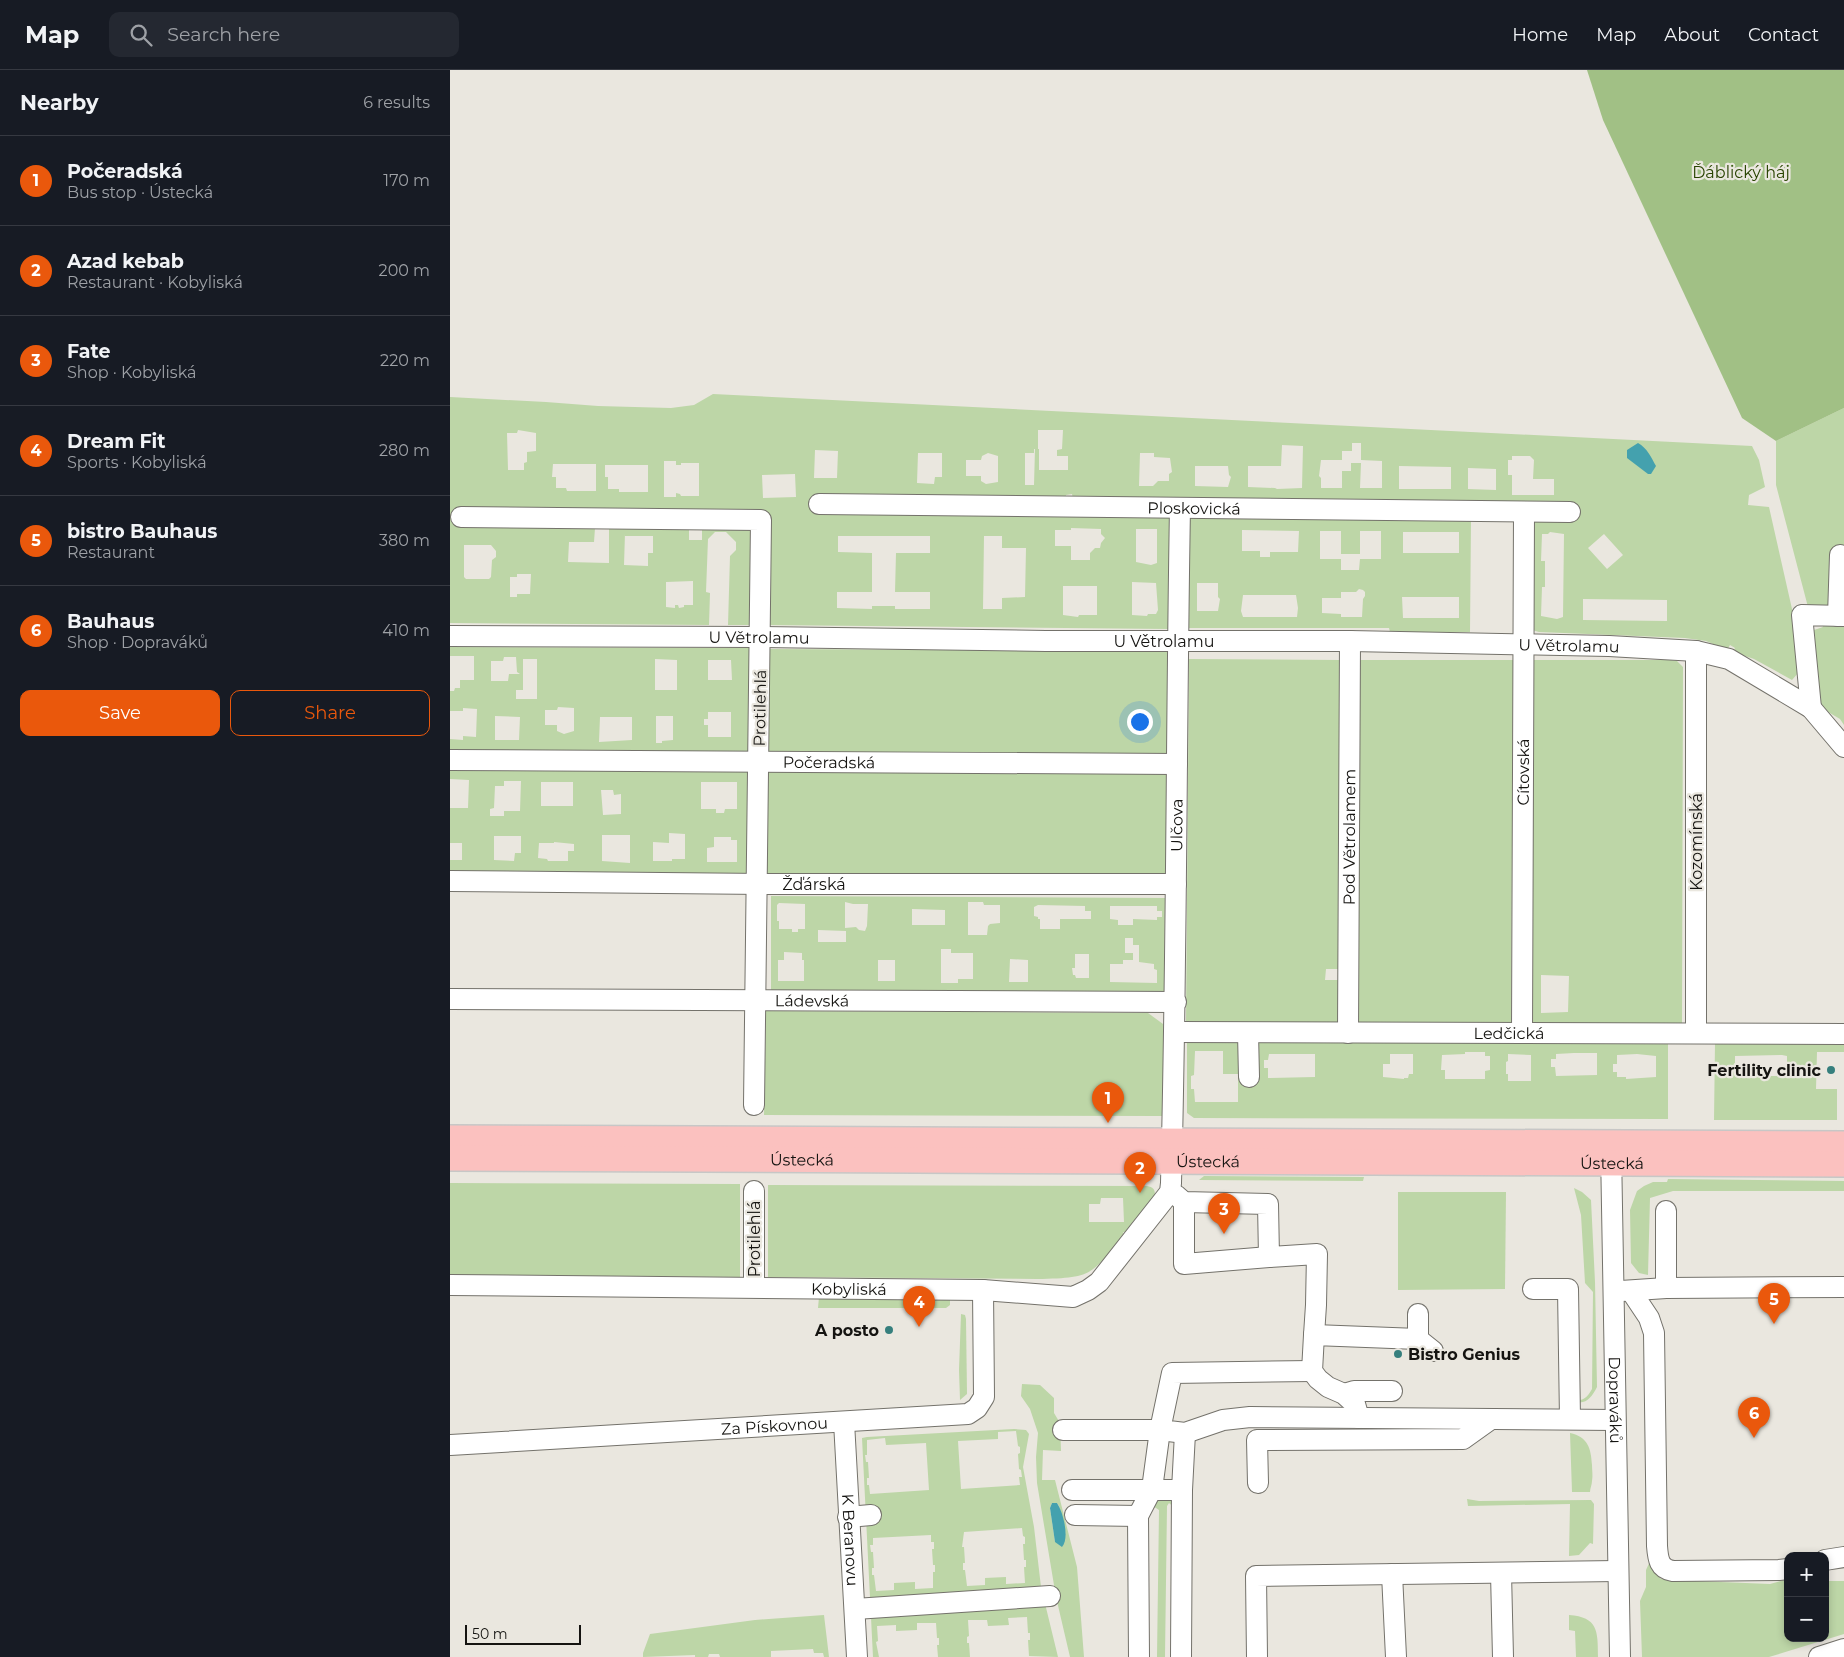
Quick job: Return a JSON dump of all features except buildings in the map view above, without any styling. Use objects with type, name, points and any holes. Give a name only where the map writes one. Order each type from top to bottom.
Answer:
[{"type":"main road","name":"Ústecká","points":[[450,1138],[1172,1152]]},
{"type":"main road","name":"Ústecká","points":[[450,1158],[1172,1152],[1611,1153],[1844,1144]]},
{"type":"main road","name":"Ústecká","points":[[1611,1153],[1844,1164]]},
{"type":"street","name":"Ploskovická","points":[[819,504],[1570,512]]},
{"type":"street","name":"Ulčova","points":[[1172,1152],[1176,1002],[1180,508]]},
{"type":"street","name":"Cítovská","points":[[1522,1032],[1524,512]]},
{"type":"street","name":"Protilehlá","points":[[461,517],[761,520],[754,1105]]},
{"type":"street","points":[[1811,708],[1802,615],[1841,616],[1840,555]]},
{"type":"street","name":"U Větrolamu","points":[[450,636],[760,637],[1046,641],[1350,641],[1609,646],[1696,651],[1729,659],[1811,708],[1844,748]]},
{"type":"street","name":"Pod Větrolamem","points":[[1348,1033],[1350,641]]},
{"type":"street","name":"Kozomínská","points":[[1696,651],[1696,1033]]},
{"type":"street","name":"Počeradská","points":[[450,760],[1177,764]]},
{"type":"street","name":"Žďárská","points":[[450,881],[757,884],[1176,884]]},
{"type":"street","name":"Ládevská","points":[[450,1000],[1176,1002]]},
{"type":"street","name":"Ledčická","points":[[1175,1032],[1844,1034]]},
{"type":"street","points":[[1248,1032],[1249,1077]]},
{"type":"street","points":[[1172,1152],[1184,1264],[1316,1254],[1316,1305],[1312,1371],[1328,1387],[1344,1394],[1355,1404],[1359,1418]]},
{"type":"street","name":"Dopraváků","points":[[1611,1153],[1622,1291],[1615,1420],[1620,1657]]},
{"type":"street","name":"Protilehlá","points":[[754,1191],[754,1287]]},
{"type":"street","points":[[1177,1197],[1268,1204],[1269,1257]]},
{"type":"street","name":"Kobyliská","points":[[450,1286],[983,1290],[1073,1296],[1088,1290],[1099,1282],[1177,1197]]},
{"type":"street","points":[[1666,1211],[1666,1288]]},
{"type":"street","points":[[1622,1291],[1666,1288],[1844,1287]]},
{"type":"street","points":[[1533,1289],[1568,1289],[1570,1420]]},
{"type":"street","name":"Za Pískovnou","points":[[450,1445],[968,1414],[977,1408],[984,1397],[983,1290]]},
{"type":"street","points":[[1622,1291],[1650,1318],[1654,1332],[1657,1546],[1659,1562],[1662,1567],[1673,1571],[1784,1569]]},
{"type":"street","points":[[1314,1335],[1425,1345],[1418,1314]]},
{"type":"street","points":[[1139,1657],[1138,1516],[1152,1489],[1160,1430],[1172,1373],[1312,1371]]},
{"type":"street","points":[[1344,1394],[1354,1391],[1392,1391]]},
{"type":"street","points":[[1063,1430],[1160,1430],[1185,1433],[1223,1420],[1250,1417],[1615,1420]]},
{"type":"street","points":[[1258,1483],[1257,1440],[1463,1439],[1491,1419]]},
{"type":"street","name":"K Beranovu","points":[[844,1422],[857,1657]]},
{"type":"street","points":[[1182,1657],[1182,1490],[1185,1433]]},
{"type":"street","points":[[1072,1490],[1182,1490]]},
{"type":"street","points":[[848,1517],[871,1515]]},
{"type":"street","points":[[1075,1515],[1138,1516]]},
{"type":"street","points":[[1829,1559],[1844,1557]]},
{"type":"street","points":[[1257,1657],[1256,1576],[1617,1571]]},
{"type":"street","points":[[1501,1573],[1503,1657]]},
{"type":"street","points":[[1392,1574],[1396,1657]]},
{"type":"street","points":[[854,1609],[1050,1596]]},
{"type":"street","points":[[1818,1657],[1844,1650]]},
{"type":"green space","name":"Ďáblický háj","points":[[1587,70],[1844,70],[1844,408],[1776,441],[1742,418],[1603,120]]},
{"type":"green space","points":[[713,394],[1752,446],[1759,460],[1765,487],[1749,495],[1748,505],[1769,507],[1792,609],[1799,672],[1792,680],[1754,659],[1733,652],[1735,648],[1730,645],[1727,650],[1706,641],[1685,638],[1539,632],[1532,630],[1533,522],[1073,499],[1072,494],[1066,495],[1066,499],[814,494],[813,510],[1170,518],[1168,629],[764,625],[766,516],[689,523],[689,540],[702,540],[702,523],[753,525],[754,625],[728,625],[730,556],[736,550],[736,542],[726,532],[715,532],[708,539],[706,592],[710,593],[709,625],[450,623],[450,397],[598,406],[671,408],[694,405]],"holes":[[[518,430],[536,433],[536,451],[527,452],[527,462],[524,463],[524,470],[508,470],[507,433],[517,433]],[[1038,430],[1063,430],[1062,449],[1057,450],[1057,456],[1068,456],[1068,470],[1039,470]],[[1352,443],[1361,443],[1361,460],[1382,461],[1382,488],[1360,488],[1361,463],[1351,463],[1351,471],[1342,471],[1342,488],[1321,488],[1321,478],[1319,476],[1321,460],[1342,460],[1342,451],[1352,451]],[[1282,445],[1303,446],[1302,488],[1248,487],[1248,466],[1281,466]],[[1035,449],[1034,485],[1025,485],[1025,453],[1034,453]],[[815,450],[838,451],[837,478],[814,478]],[[918,453],[942,453],[942,477],[935,477],[934,484],[917,483]],[[988,453],[998,456],[998,482],[986,484],[981,481],[981,476],[966,476],[966,460],[981,460],[982,456]],[[1140,453],[1154,453],[1154,457],[1170,458],[1172,472],[1169,474],[1169,481],[1158,481],[1153,486],[1139,486]],[[1512,456],[1530,456],[1534,460],[1533,479],[1554,479],[1554,495],[1512,495],[1512,475],[1508,475],[1508,460],[1512,460]],[[664,461],[676,461],[676,465],[681,465],[681,463],[699,463],[699,496],[681,496],[676,493],[676,497],[664,497]],[[553,464],[596,464],[596,491],[567,491],[566,488],[556,488],[556,477],[552,477]],[[605,465],[648,465],[648,492],[619,492],[619,489],[608,489]],[[1195,466],[1228,466],[1231,477],[1228,487],[1195,486]],[[1399,466],[1451,467],[1451,489],[1399,489]],[[1468,468],[1496,469],[1496,490],[1468,489]],[[795,474],[796,497],[763,498],[762,475]],[[595,528],[609,529],[609,563],[568,562],[569,542],[594,542]],[[1071,528],[1101,529],[1101,534],[1105,538],[1100,548],[1095,548],[1090,553],[1090,560],[1071,560],[1071,546],[1055,546],[1055,530],[1071,530]],[[1136,529],[1157,529],[1157,563],[1151,565],[1136,562]],[[1550,532],[1564,534],[1563,617],[1557,619],[1541,616],[1542,587],[1545,587],[1545,561],[1541,561],[1542,534]],[[625,533],[625,536],[653,536],[653,553],[648,553],[648,566],[624,565]],[[1604,534],[1623,555],[1607,569],[1588,548]],[[838,536],[930,536],[930,553],[896,553],[895,592],[930,592],[930,609],[895,609],[895,606],[872,606],[872,609],[837,608],[837,592],[872,592],[872,553],[838,552]],[[984,536],[1002,536],[1002,548],[1026,548],[1025,597],[1002,598],[1002,609],[983,609]],[[464,545],[491,545],[496,551],[496,557],[492,560],[491,577],[489,579],[466,579],[464,577]],[[517,574],[531,574],[530,594],[517,594],[517,597],[510,597],[510,577],[517,577]],[[693,581],[693,605],[684,605],[684,607],[679,608],[678,605],[675,605],[675,608],[666,607],[666,582]],[[1132,582],[1156,583],[1158,610],[1156,614],[1148,614],[1147,616],[1132,615]],[[1063,586],[1097,586],[1097,615],[1079,615],[1078,617],[1063,615]],[[1583,599],[1667,600],[1667,621],[1583,620]]]},
{"type":"green space","points":[[1844,408],[1844,725],[1840,719],[1823,709],[1820,701],[1811,636],[1814,630],[1823,627],[1818,616],[1808,607],[1776,485],[1776,441]]},
{"type":"green space","points":[[1195,516],[1471,520],[1470,632],[1390,632],[1389,628],[1188,628],[1188,518]],"holes":[[[1242,530],[1299,531],[1298,552],[1270,552],[1270,557],[1260,557],[1260,551],[1242,551]],[[1320,531],[1341,531],[1341,554],[1360,554],[1360,531],[1381,531],[1381,559],[1360,559],[1359,570],[1341,570],[1341,559],[1320,559]],[[1403,532],[1459,532],[1459,553],[1403,553]],[[1197,583],[1218,583],[1218,597],[1220,599],[1218,611],[1197,611]],[[1359,589],[1365,592],[1362,617],[1341,617],[1341,614],[1322,613],[1322,598],[1341,598],[1341,592],[1356,592]],[[1243,595],[1296,595],[1297,617],[1243,617],[1241,611]],[[1402,597],[1459,597],[1459,618],[1403,618]]]},
{"type":"green space","points":[[450,647],[750,648],[749,752],[450,751],[450,739],[463,740],[463,736],[476,737],[477,709],[463,708],[463,711],[450,711],[450,691],[460,688],[460,680],[474,680],[474,656],[450,656]],"holes":[[[504,657],[516,657],[517,672],[520,674],[509,674],[508,681],[491,681],[491,661],[503,661]],[[523,659],[537,659],[537,699],[516,699],[516,690],[523,690]],[[655,659],[677,660],[677,690],[655,690]],[[708,660],[731,660],[732,680],[708,680]],[[558,707],[574,708],[574,731],[564,734],[557,731],[557,725],[545,725],[545,710],[557,710]],[[708,712],[731,712],[731,737],[708,737],[708,725],[704,725],[704,719],[708,719]],[[495,716],[520,717],[519,740],[495,740]],[[656,716],[673,716],[673,740],[662,741],[662,743],[656,743]],[[600,717],[632,717],[632,740],[599,742]]]},
{"type":"green space","points":[[768,649],[1170,651],[1169,755],[767,753]]},
{"type":"green space","points":[[1189,659],[1341,660],[1339,969],[1326,969],[1325,980],[1339,980],[1339,1024],[1186,1023]]},
{"type":"green space","points":[[1360,660],[1513,660],[1511,1024],[1358,1024]]},
{"type":"green space","points":[[1531,660],[1677,661],[1683,667],[1682,1025],[1530,1024]],"holes":[[[1541,975],[1569,976],[1568,1012],[1541,1013]]]},
{"type":"green space","points":[[450,770],[749,771],[748,874],[450,872],[450,860],[462,860],[462,843],[450,843],[450,808],[468,808],[469,780],[450,779]],"holes":[[[504,781],[521,781],[520,811],[504,811],[504,816],[490,816],[490,809],[494,808],[495,786],[504,786]],[[541,782],[573,782],[573,806],[541,806]],[[701,782],[737,782],[737,809],[725,809],[724,813],[716,813],[716,809],[701,809]],[[601,790],[613,790],[614,795],[621,794],[621,814],[603,815]],[[669,833],[685,834],[685,859],[653,861],[653,842],[669,843]],[[602,835],[630,835],[630,863],[602,861]],[[494,836],[521,836],[521,853],[515,853],[514,861],[494,860]],[[714,837],[731,837],[731,840],[737,840],[737,862],[707,862],[707,848],[714,847]],[[539,843],[574,844],[574,851],[568,851],[568,861],[548,861],[547,859],[538,858]]]},
{"type":"green space","points":[[767,772],[1169,774],[1169,876],[767,874]]},
{"type":"green space","points":[[771,896],[1165,898],[1164,992],[771,990]],"holes":[[[845,902],[868,904],[865,931],[859,930],[856,927],[845,928]],[[968,902],[1000,905],[1000,923],[988,926],[987,935],[968,935]],[[779,903],[805,904],[805,929],[798,929],[798,932],[792,932],[792,929],[779,929],[779,921],[777,921],[777,905]],[[1038,905],[1085,906],[1085,911],[1091,911],[1091,919],[1060,919],[1060,929],[1040,929],[1040,919],[1034,916],[1034,907]],[[1110,906],[1157,906],[1157,911],[1162,911],[1162,917],[1157,917],[1157,920],[1133,919],[1133,925],[1118,925],[1118,920],[1110,919]],[[912,909],[945,910],[945,925],[912,925]],[[818,930],[846,931],[846,942],[818,942]],[[1125,938],[1133,938],[1133,945],[1139,945],[1139,962],[1154,964],[1154,969],[1157,970],[1157,983],[1110,982],[1110,964],[1123,964],[1123,960],[1133,960],[1133,953],[1125,953]],[[941,949],[951,949],[951,953],[973,953],[973,979],[958,979],[958,983],[941,983]],[[784,952],[802,953],[804,981],[778,981],[778,960],[784,960]],[[1075,954],[1089,954],[1089,978],[1076,978],[1073,975],[1072,968],[1075,968]],[[1010,959],[1028,960],[1028,982],[1009,982]],[[878,960],[895,960],[895,981],[878,981]]]},
{"type":"green space","points":[[766,1011],[1148,1013],[1163,1024],[1163,1116],[764,1115]]},
{"type":"green space","points":[[1668,1042],[1668,1119],[1194,1118],[1187,1113],[1187,1043]],"holes":[[[1195,1051],[1223,1051],[1223,1074],[1238,1074],[1238,1102],[1195,1102],[1194,1089],[1191,1089],[1191,1076],[1194,1075]],[[1485,1052],[1485,1056],[1490,1056],[1490,1070],[1485,1071],[1485,1079],[1445,1079],[1445,1070],[1441,1070],[1442,1055]],[[1597,1053],[1597,1075],[1556,1076],[1555,1067],[1551,1067],[1551,1059],[1556,1059],[1556,1054]],[[1269,1054],[1315,1054],[1315,1077],[1268,1078],[1268,1068],[1264,1068],[1264,1060],[1268,1060]],[[1390,1054],[1413,1054],[1413,1074],[1409,1074],[1408,1078],[1383,1077],[1383,1064],[1390,1064]],[[1508,1054],[1531,1055],[1531,1081],[1508,1081],[1506,1062],[1508,1061]],[[1637,1054],[1656,1056],[1656,1077],[1626,1079],[1626,1077],[1617,1077],[1617,1072],[1613,1072],[1613,1064],[1617,1064],[1617,1055]]]},
{"type":"green space","points":[[1715,1043],[1844,1044],[1844,1052],[1817,1052],[1816,1089],[1837,1089],[1837,1120],[1714,1120]],"holes":[[[1735,1056],[1787,1056],[1787,1072],[1782,1072],[1782,1076],[1739,1076],[1739,1072],[1735,1071]]]},
{"type":"green space","points":[[1204,1176],[1364,1177],[1363,1181],[1199,1180]]},
{"type":"green space","points":[[1668,1179],[1844,1181],[1844,1191],[1673,1191],[1650,1198],[1648,1275],[1639,1273],[1631,1263],[1630,1210],[1637,1191],[1653,1182],[1667,1182]]},
{"type":"green space","points":[[450,1183],[740,1184],[740,1277],[450,1275]]},
{"type":"green space","points":[[768,1185],[1147,1186],[1155,1191],[1155,1195],[1097,1266],[1090,1272],[1081,1275],[1037,1279],[768,1277]],"holes":[[[1101,1198],[1123,1198],[1124,1222],[1089,1222],[1089,1204],[1100,1204]]]},
{"type":"green space","points":[[1574,1188],[1591,1200],[1595,1282],[1597,1387],[1590,1397],[1582,1402],[1574,1401],[1585,1398],[1592,1389],[1593,1292],[1585,1283],[1581,1215]]},
{"type":"green space","points":[[1398,1192],[1506,1192],[1505,1289],[1398,1290]]},
{"type":"green space","points":[[950,1296],[950,1305],[946,1308],[818,1308],[819,1297]]},
{"type":"green space","points":[[961,1314],[965,1315],[966,1319],[967,1394],[960,1400],[959,1370]]},
{"type":"green space","points":[[1022,1384],[1040,1385],[1054,1398],[1054,1413],[1060,1423],[1061,1451],[1043,1450],[1042,1480],[1055,1480],[1077,1567],[1084,1657],[1070,1657],[1056,1597],[1037,1483],[1036,1457],[1038,1433],[1030,1409],[1021,1396]],"holes":[[[1052,1503],[1057,1503],[1065,1531],[1055,1542],[1050,1508]]]},
{"type":"green space","points":[[1014,1429],[1026,1430],[1029,1434],[1023,1467],[1034,1527],[1041,1587],[1058,1657],[1029,1656],[1028,1640],[1030,1640],[1030,1633],[1028,1633],[1027,1617],[1008,1618],[1009,1625],[988,1626],[987,1620],[968,1620],[969,1636],[967,1637],[967,1643],[969,1643],[970,1657],[938,1657],[937,1645],[939,1645],[939,1638],[937,1638],[936,1623],[917,1623],[917,1630],[896,1631],[896,1625],[877,1626],[878,1641],[876,1642],[879,1657],[873,1657],[862,1438]],"holes":[[[1016,1431],[1018,1446],[1020,1447],[1020,1453],[1018,1454],[1019,1469],[1021,1470],[1022,1477],[1019,1477],[1020,1485],[961,1489],[958,1441],[998,1439],[998,1432]],[[885,1438],[886,1445],[926,1443],[929,1490],[870,1494],[869,1485],[867,1485],[867,1478],[869,1478],[868,1462],[866,1462],[865,1455],[867,1455],[867,1440]],[[1022,1528],[1023,1536],[1025,1537],[1025,1544],[1023,1544],[1024,1560],[1026,1560],[1026,1567],[1024,1567],[1025,1583],[1006,1584],[1006,1577],[985,1578],[985,1585],[967,1586],[965,1570],[963,1570],[963,1563],[965,1563],[964,1547],[962,1547],[964,1532]],[[931,1535],[931,1542],[934,1542],[934,1549],[932,1549],[933,1565],[935,1565],[933,1588],[915,1589],[915,1582],[894,1583],[894,1590],[876,1591],[874,1575],[872,1575],[872,1568],[874,1568],[873,1552],[871,1552],[870,1545],[873,1545],[873,1538]]]},
{"type":"green space","points":[[1570,1433],[1585,1440],[1589,1448],[1592,1459],[1590,1492],[1572,1492]]},
{"type":"green space","points":[[1164,1496],[1174,1501],[1177,1510],[1169,1503],[1167,1506],[1165,1657],[1157,1657],[1159,1510],[1150,1504]]},
{"type":"green space","points":[[1467,1499],[1479,1501],[1591,1500],[1594,1504],[1593,1544],[1590,1543],[1579,1555],[1569,1556],[1570,1504],[1468,1506]]},
{"type":"green space","points":[[1651,1559],[1655,1571],[1661,1579],[1770,1584],[1784,1580],[1784,1642],[1818,1642],[1769,1657],[1642,1657],[1640,1601],[1646,1587],[1646,1570]]},
{"type":"green space","points":[[1829,1581],[1844,1581],[1844,1634],[1829,1639]]},
{"type":"green space","points":[[824,1615],[829,1657],[824,1657],[823,1653],[814,1653],[813,1649],[771,1651],[771,1657],[720,1657],[719,1654],[709,1654],[708,1657],[695,1657],[695,1655],[643,1657],[650,1634],[755,1620]]},
{"type":"green space","points":[[1569,1615],[1579,1616],[1591,1622],[1598,1640],[1598,1657],[1576,1657],[1575,1631],[1569,1630]]},
{"type":"water","points":[[1638,443],[1646,450],[1656,466],[1651,474],[1648,474],[1627,458],[1627,450]]},
{"type":"water","points":[[1052,1503],[1057,1503],[1066,1531],[1062,1547],[1055,1542],[1050,1508]]},
{"type":"place","name":"Fertility clinic","points":[[1831,1070]]},
{"type":"place","name":"Počeradská","points":[[1108,1123]]},
{"type":"place","name":"Azad kebab","points":[[1140,1193]]},
{"type":"place","name":"Fate","points":[[1224,1234]]},
{"type":"place","name":"bistro Bauhaus","points":[[1774,1324]]},
{"type":"place","name":"Dream Fit","points":[[919,1327]]},
{"type":"place","name":"A posto","points":[[889,1330]]},
{"type":"place","name":"Bistro Genius","points":[[1398,1354]]},
{"type":"place","name":"Bauhaus","points":[[1754,1438]]}]
